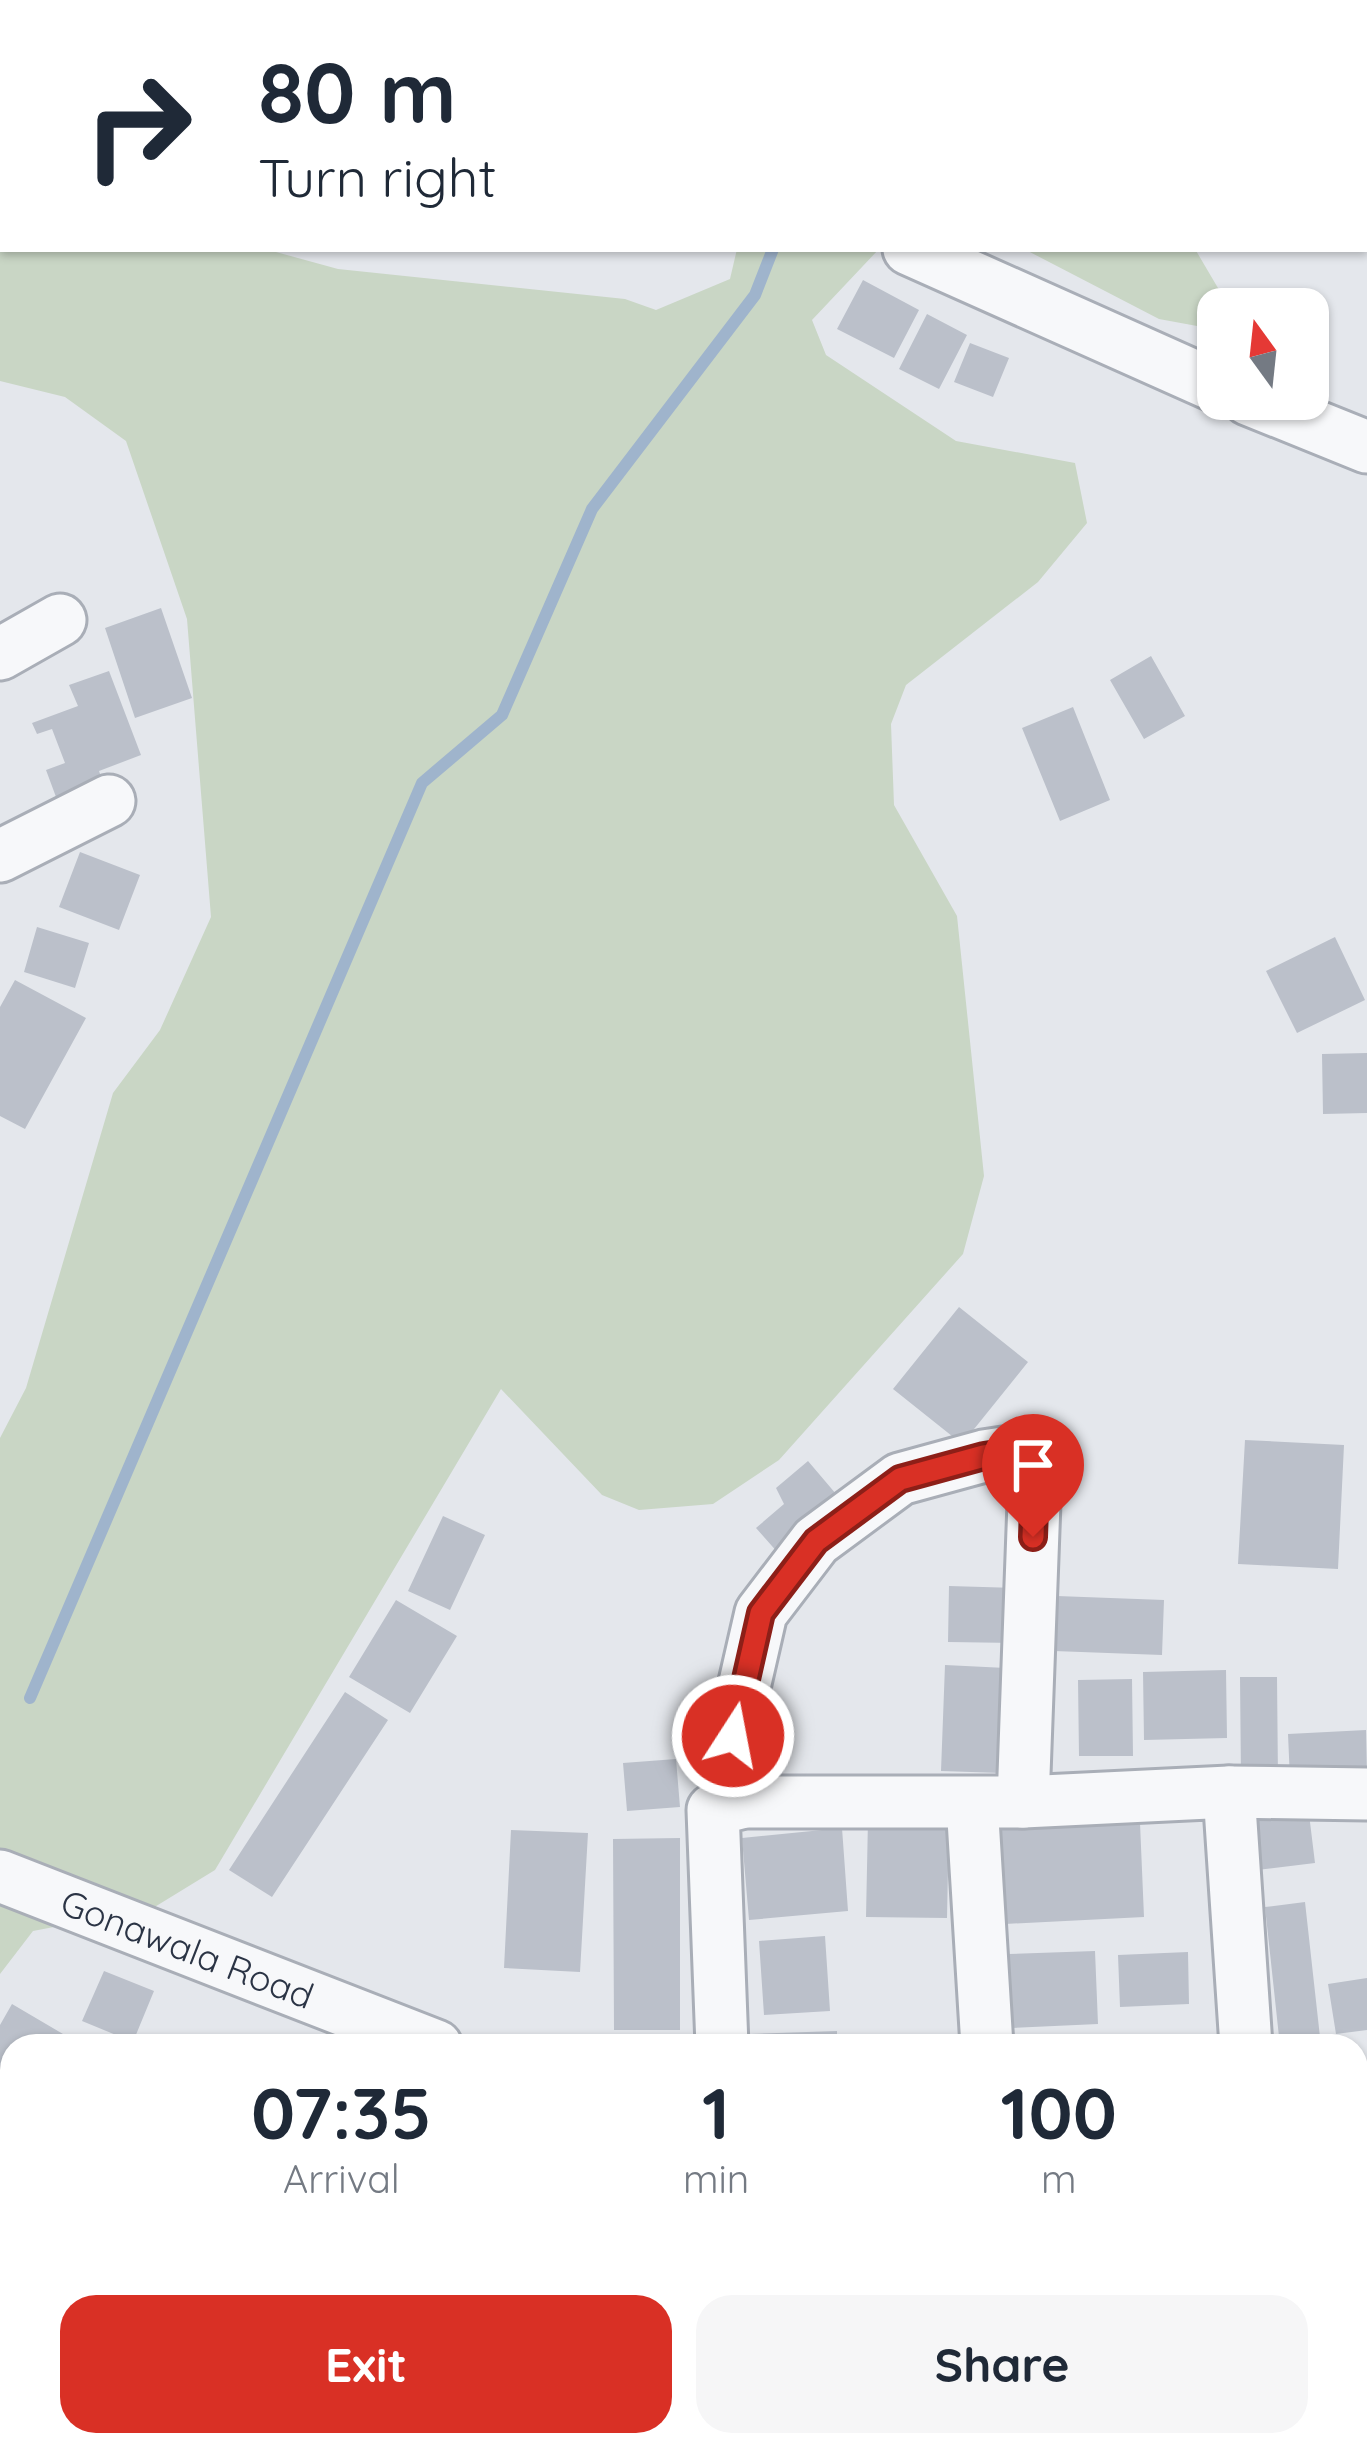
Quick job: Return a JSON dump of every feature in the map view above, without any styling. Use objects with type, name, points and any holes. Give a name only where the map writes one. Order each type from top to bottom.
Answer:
[{"type":"street","points":[[916,252],[1197,378]]},
{"type":"street","points":[[1300,420],[1367,447]]},
{"type":"street","points":[[0,654],[60,620]]},
{"type":"street","points":[[0,856],[109,801]]},
{"type":"street","points":[[744,1802],[733,1736],[761,1613],[816,1541],[900,1479],[984,1456],[1036,1448],[1023,1802]]},
{"type":"street","points":[[1229,1792],[1245,2034]]},
{"type":"street","points":[[722,2034],[713,1810],[744,1802],[972,1803],[1229,1792],[1367,1794]]},
{"type":"street","points":[[972,1803],[986,2034]]},
{"type":"street","name":"Gonawala Road","points":[[0,1876],[409,2034]]},
{"type":"green space","points":[[0,252],[276,252],[338,269],[625,299],[656,310],[730,279],[736,252],[876,252],[812,320],[826,355],[956,441],[1075,463],[1087,523],[1038,582],[906,685],[891,724],[894,805],[957,916],[984,1176],[963,1254],[779,1460],[713,1504],[639,1510],[602,1495],[501,1389],[215,1870],[153,1908],[33,1931],[0,1974],[0,1438],[26,1388],[113,1093],[160,1030],[211,917],[187,619],[126,441],[65,397],[0,381]]},
{"type":"green space","points":[[1030,252],[1197,252],[1218,288],[1197,288],[1197,326],[1159,319]]},
{"type":"building","points":[[863,280],[919,310],[894,358],[837,329]]},
{"type":"building","points":[[927,314],[967,335],[939,389],[899,369]]},
{"type":"building","points":[[970,343],[1009,358],[993,397],[954,382]]},
{"type":"building","points":[[161,608],[192,698],[135,718],[105,628]]},
{"type":"building","points":[[1151,656],[1185,716],[1144,739],[1110,680]]},
{"type":"building","points":[[109,671],[141,755],[99,771],[105,788],[59,805],[46,770],[65,763],[52,729],[37,734],[32,723],[78,706],[69,685]]},
{"type":"building","points":[[1073,707],[1110,800],[1060,821],[1022,728]]},
{"type":"building","points":[[80,852],[140,875],[119,930],[59,907]]},
{"type":"building","points":[[37,927],[89,943],[75,988],[24,972]]},
{"type":"building","points":[[1335,937],[1365,1000],[1297,1033],[1266,971]]},
{"type":"building","points":[[15,980],[86,1018],[25,1129],[0,1116],[0,1007]]},
{"type":"building","points":[[1367,1053],[1367,1113],[1323,1114],[1322,1054]]},
{"type":"building","points":[[959,1307],[1028,1362],[962,1444],[893,1389]]},
{"type":"building","points":[[1245,1440],[1344,1445],[1338,1569],[1238,1564]]},
{"type":"building","points":[[808,1461],[842,1501],[779,1554],[756,1528],[784,1504],[776,1488]]},
{"type":"building","points":[[443,1516],[485,1535],[450,1610],[408,1591]]},
{"type":"building","points":[[949,1586],[1017,1588],[1016,1643],[948,1642]]},
{"type":"building","points":[[1057,1596],[1164,1600],[1162,1655],[1054,1651]]},
{"type":"building","points":[[396,1600],[457,1636],[410,1713],[349,1677]]},
{"type":"building","points":[[945,1665],[1006,1668],[1001,1773],[941,1771]]},
{"type":"building","points":[[1226,1670],[1227,1738],[1144,1740],[1143,1672]]},
{"type":"building","points":[[1240,1677],[1277,1677],[1278,1780],[1241,1780]]},
{"type":"building","points":[[1132,1679],[1133,1756],[1079,1756],[1078,1680]]},
{"type":"building","points":[[345,1692],[388,1720],[272,1897],[229,1870]]},
{"type":"building","points":[[1366,1730],[1367,1776],[1290,1780],[1288,1734]]},
{"type":"building","points":[[676,1759],[680,1807],[627,1811],[623,1763]]},
{"type":"building","points":[[1309,1814],[1315,1863],[1257,1870],[1251,1820]]},
{"type":"building","points":[[868,1819],[949,1820],[947,1918],[866,1917]]},
{"type":"building","points":[[1140,1823],[1144,1917],[1005,1924],[1001,1829]]},
{"type":"building","points":[[842,1828],[848,1911],[749,1920],[742,1838]]},
{"type":"building","points":[[511,1830],[588,1833],[580,1972],[504,1968]]},
{"type":"building","points":[[680,1838],[680,2030],[614,2030],[613,1839]]},
{"type":"building","points":[[1305,1902],[1320,2034],[1279,2034],[1265,1907]]},
{"type":"building","points":[[825,1936],[830,2011],[764,2015],[759,1941]]},
{"type":"building","points":[[1095,1951],[1098,2024],[1012,2028],[1009,1954]]},
{"type":"building","points":[[1188,1952],[1189,2004],[1120,2007],[1118,1955]]},
{"type":"building","points":[[104,1971],[154,1991],[136,2034],[114,2034],[82,2021]]},
{"type":"building","points":[[1367,1978],[1367,2030],[1336,2034],[1328,1984]]},
{"type":"building","points":[[12,2004],[63,2034],[0,2034]]},
{"type":"building","points":[[837,2031],[837,2034],[751,2034]]},
{"type":"waterway","points":[[30,1698],[422,783],[502,715],[592,509],[755,295],[772,252]]},
{"type":"route","points":[[733,1736],[761,1613],[816,1541],[900,1479],[984,1456],[1036,1448],[1033,1537]]}]
